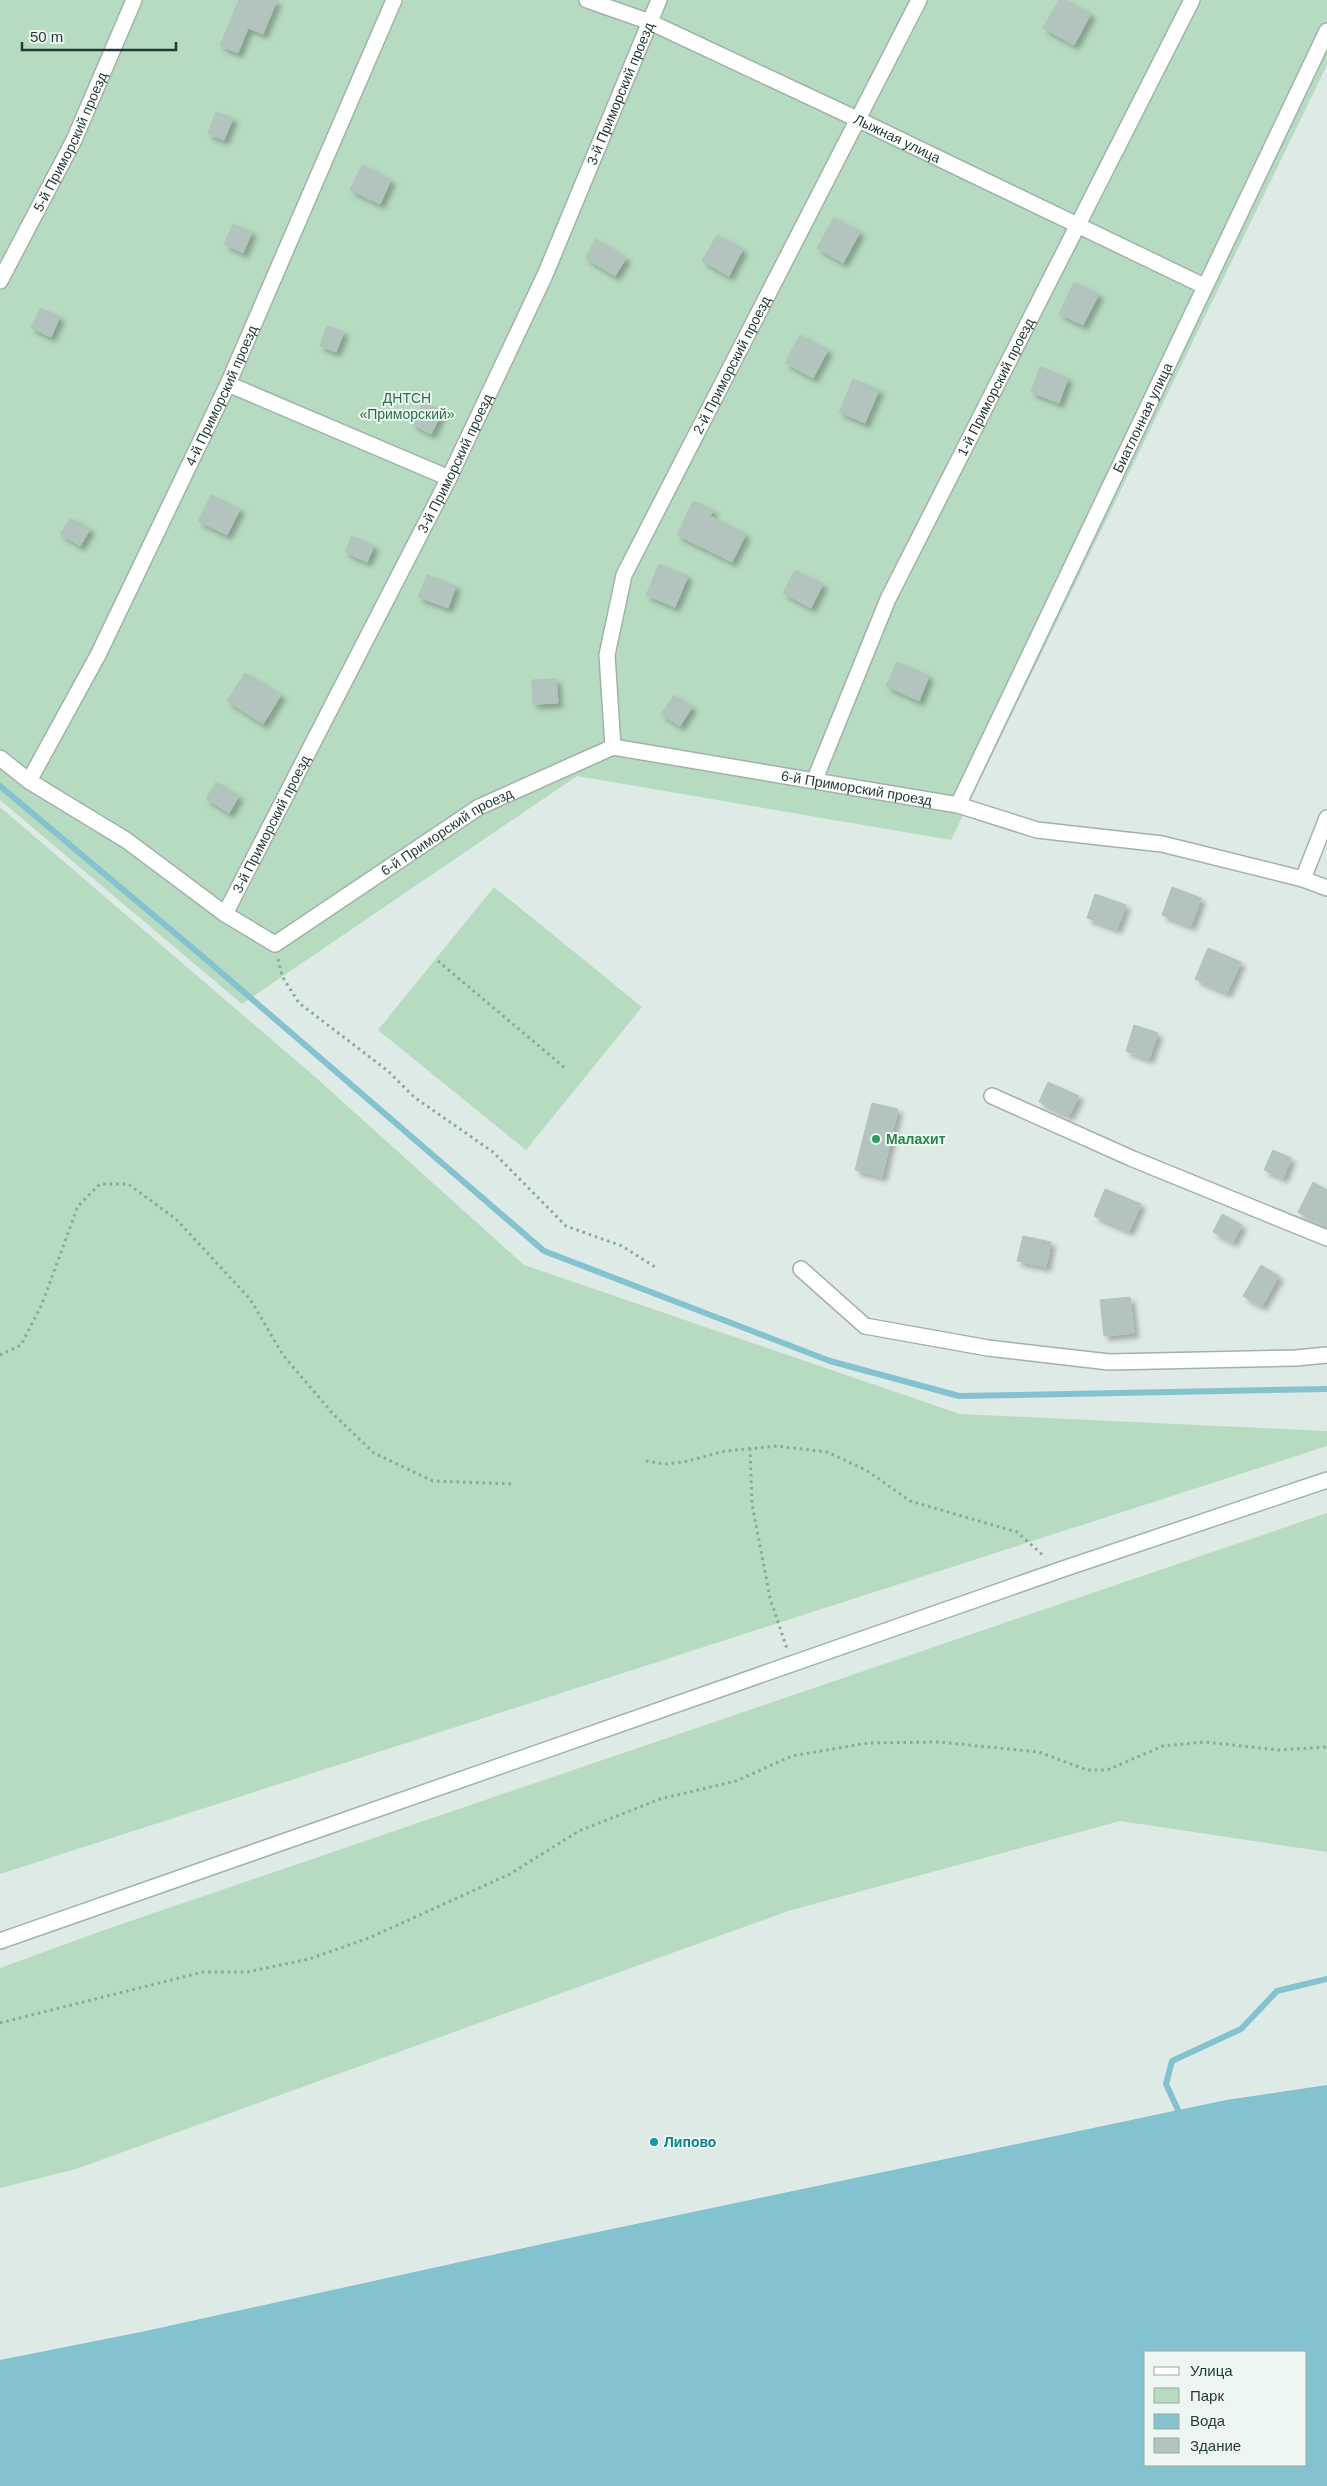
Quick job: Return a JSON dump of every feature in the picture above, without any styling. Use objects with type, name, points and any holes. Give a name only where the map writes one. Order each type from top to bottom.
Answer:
[{"type":"street","name":"5-й Приморский проезд","points":[[0,281],[74,140],[134,0]]},
{"type":"street","name":"4-й Приморский проезд","points":[[29,781],[98,655],[228,384],[394,0]]},
{"type":"street","name":"Лыжная улица","points":[[587,0],[650,22],[857,118],[1204,286]]},
{"type":"street","name":"3-й Приморский проезд","points":[[225,914],[449,478],[545,275],[659,0]]},
{"type":"street","name":"2-й Приморский проезд","points":[[613,747],[607,655],[624,575],[919,0]]},
{"type":"street","name":"1-й Приморский проезд","points":[[815,779],[888,599],[1192,0]]},
{"type":"street","name":"Биатлонная улица","points":[[958,805],[1327,31]]},
{"type":"street","points":[[228,384],[449,478]]},
{"type":"street","name":"6-й Приморский проезд","points":[[275,944],[479,807],[613,747],[815,779],[958,805],[1037,830],[1162,844],[1303,879],[1327,888]]},
{"type":"street","points":[[0,758],[29,781],[126,840],[225,914],[275,944]]},
{"type":"street","points":[[1303,879],[1327,818]]},
{"type":"street","points":[[992,1096],[1134,1159],[1327,1238]]},
{"type":"street","points":[[802,1269],[865,1326],[988,1348],[1109,1362],[1296,1358],[1327,1355]]},
{"type":"street","points":[[0,1940],[1060,1570],[1327,1480]]},
{"type":"path","points":[[275,944],[282,976],[300,1002],[388,1071],[414,1096],[493,1152],[566,1226],[622,1246],[658,1270]]},
{"type":"path","points":[[438,961],[565,1068]]},
{"type":"path","points":[[0,1355],[22,1345],[42,1304],[78,1206],[100,1184],[128,1184],[176,1219],[250,1299],[283,1355],[332,1414],[374,1452],[433,1481],[514,1484]]},
{"type":"path","points":[[646,1461],[665,1464],[684,1462],[725,1451],[777,1446],[827,1452],[866,1470],[910,1501],[1017,1532],[1060,1570]]},
{"type":"path","points":[[750,1448],[752,1504],[770,1598],[791,1664]]},
{"type":"path","points":[[0,2023],[204,1972],[247,1972],[309,1959],[369,1938],[510,1874],[579,1832],[660,1799],[736,1781],[792,1756],[868,1743],[938,1742],[1038,1752],[1087,1770],[1107,1770],[1163,1746],[1205,1742],[1279,1750],[1327,1746]]},
{"type":"green space","name":"ДНТСН «Приморский»","points":[[0,0],[1327,0],[1327,65],[951,840],[577,776],[242,1004],[0,800]]},
{"type":"green space","points":[[0,807],[313,1075],[524,1265],[960,1414],[1327,1431],[1327,1446],[0,1874]]},
{"type":"green space","points":[[494,887],[642,1007],[526,1150],[378,1030]]},
{"type":"green space","points":[[1327,1513],[1327,1852],[1120,1821],[788,1911],[76,2169],[0,2188],[0,1968],[107,1929]]},
{"type":"water","points":[[1327,2085],[1327,2486],[0,2486],[0,2360],[141,2332],[574,2237],[1226,2100]]},
{"type":"building","points":[[239,0],[277,0],[263,34],[248,28],[238,53],[220,46]]},
{"type":"building","points":[[1059,0],[1065,0],[1091,14],[1074,45],[1043,28]]},
{"type":"building","points":[[216,112],[233,118],[224,140],[208,134]]},
{"type":"building","points":[[362,165],[391,180],[380,204],[350,190]]},
{"type":"building","points":[[834,217],[860,232],[843,263],[817,248]]},
{"type":"building","points":[[233,224],[252,232],[243,253],[224,244]]},
{"type":"building","points":[[717,235],[743,249],[729,276],[702,261]]},
{"type":"building","points":[[596,239],[626,258],[615,276],[585,258]]},
{"type":"building","points":[[1074,282],[1099,294],[1083,325],[1059,314]]},
{"type":"building","points":[[40,308],[60,317],[51,337],[31,328]]},
{"type":"building","points":[[327,326],[344,332],[336,352],[320,346]]},
{"type":"building","points":[[800,335],[828,350],[813,378],[785,363]]},
{"type":"building","points":[[1040,367],[1068,378],[1059,403],[1031,392]]},
{"type":"building","points":[[853,379],[879,390],[865,423],[839,412]]},
{"type":"building","points":[[424,402],[442,412],[431,434],[412,424]]},
{"type":"building","points":[[211,495],[240,509],[227,535],[198,521]]},
{"type":"building","points":[[693,501],[713,510],[710,516],[746,534],[732,562],[677,535]]},
{"type":"building","points":[[70,518],[90,529],[80,546],[60,534]]},
{"type":"building","points":[[352,536],[374,546],[367,562],[345,552]]},
{"type":"building","points":[[659,564],[688,576],[675,607],[646,595]]},
{"type":"building","points":[[795,570],[823,584],[811,608],[783,593]]},
{"type":"building","points":[[427,575],[456,586],[448,608],[418,597]]},
{"type":"building","points":[[897,662],[929,676],[919,701],[886,686]]},
{"type":"building","points":[[245,673],[281,695],[263,724],[227,701]]},
{"type":"building","points":[[556,679],[558,703],[533,704],[532,680]]},
{"type":"building","points":[[674,695],[692,707],[680,726],[661,714]]},
{"type":"building","points":[[216,782],[239,796],[229,813],[206,799]]},
{"type":"building","points":[[1172,887],[1201,898],[1191,926],[1162,915]]},
{"type":"building","points":[[1095,894],[1126,905],[1117,929],[1087,918]]},
{"type":"building","points":[[1208,948],[1241,962],[1227,993],[1195,979]]},
{"type":"building","points":[[1134,1025],[1158,1033],[1149,1059],[1126,1051]]},
{"type":"building","points":[[1048,1082],[1079,1096],[1069,1116],[1039,1102]]},
{"type":"building","points":[[872,1103],[898,1109],[882,1177],[855,1170]]},
{"type":"building","points":[[1273,1150],[1291,1158],[1283,1178],[1264,1170]]},
{"type":"building","points":[[1313,1182],[1327,1190],[1327,1227],[1298,1212]]},
{"type":"building","points":[[1105,1189],[1141,1204],[1129,1231],[1094,1216]]},
{"type":"building","points":[[1222,1214],[1242,1225],[1233,1242],[1213,1232]]},
{"type":"building","points":[[1023,1236],[1051,1242],[1046,1267],[1017,1261]]},
{"type":"building","points":[[1261,1265],[1279,1276],[1262,1306],[1243,1296]]},
{"type":"building","points":[[1130,1297],[1134,1333],[1104,1336],[1100,1300]]},
{"type":"waterway","points":[[0,786],[202,956],[544,1251],[830,1361],[959,1396],[1327,1389]]},
{"type":"waterway","points":[[1178,2110],[1166,2084],[1172,2061],[1241,2029],[1277,1991],[1327,1979]]},
{"type":"place","name":"Малахит","points":[[876,1139]]},
{"type":"place","name":"Липово","points":[[654,2142]]}]
